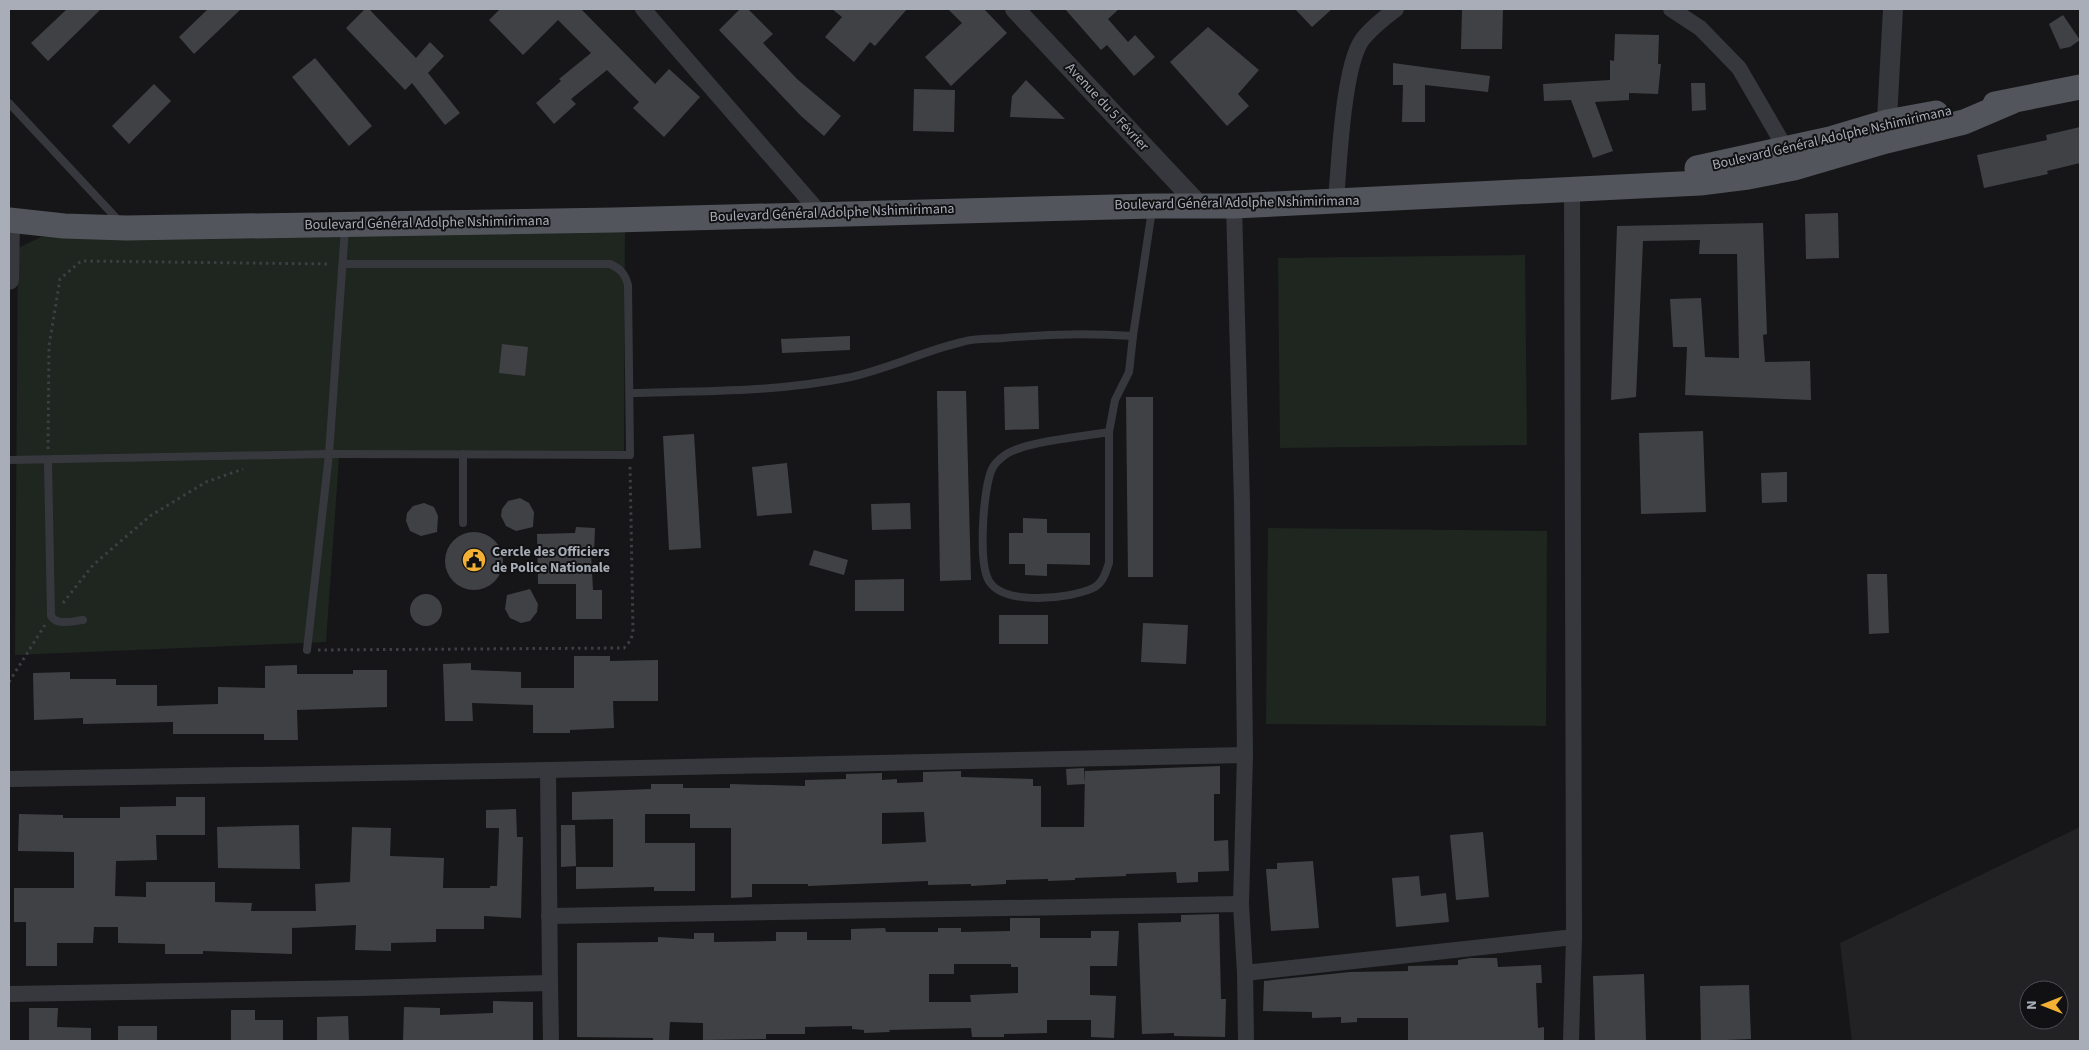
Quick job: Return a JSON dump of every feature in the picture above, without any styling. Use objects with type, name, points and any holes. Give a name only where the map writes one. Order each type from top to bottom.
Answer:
[{"type":"main road","name":"Boulevard Général Adolphe Nshimirimana","points":[[10,220],[126,228],[614,220],[820,213],[1234,206],[1700,184],[1748,177],[1791,159],[1886,132],[1964,122],[2011,102],[2080,88]]},
{"type":"street","points":[[643,9],[820,213]]},
{"type":"street","name":"Avenue du 5 Février","points":[[1016,9],[1199,206]]},
{"type":"street","points":[[1336,201],[1344,114],[1353,63],[1362,41],[1395,9]]},
{"type":"street","points":[[1671,9],[1700,28],[1739,68],[1791,159]]},
{"type":"street","points":[[1886,132],[1893,9]]},
{"type":"street","points":[[1571,1041],[1574,937],[1572,191]]},
{"type":"street","points":[[1234,206],[1242,503],[1244,754],[1241,904],[1246,1041]]},
{"type":"street","points":[[9,280],[10,220]]},
{"type":"street","points":[[9,780],[1244,754]]},
{"type":"street","points":[[548,770],[552,1041]]},
{"type":"street","points":[[549,916],[1241,904]]},
{"type":"street","points":[[1245,973],[1574,937]]},
{"type":"street","points":[[9,994],[550,983]]},
{"type":"lane","points":[[9,103],[126,228]]},
{"type":"lane","points":[[1109,432],[1025,447],[1006,455],[993,466],[987,482],[982,560],[989,582],[1005,594],[1028,598],[1054,597],[1094,587],[1104,577],[1109,563],[1109,432],[1115,400],[1129,372],[1134,315],[1153,206]]},
{"type":"lane","points":[[307,650],[329,454],[344,264],[345,224]]},
{"type":"lane","points":[[9,460],[48,461],[329,454],[630,455],[631,393],[628,286],[626,275],[618,268],[610,264],[344,264]]},
{"type":"lane","points":[[631,393],[790,387],[848,378],[889,366],[922,352],[965,341],[1034,336],[1109,334],[1133,336]]},
{"type":"lane","points":[[462,523],[463,454]]},
{"type":"lane","points":[[48,461],[51,616],[59,622],[83,620]]},
{"type":"path","points":[[48,461],[49,346],[60,279],[81,261],[344,264]]},
{"type":"path","points":[[307,650],[624,648],[631,640],[632,630],[630,455]]},
{"type":"path","points":[[9,682],[51,616],[93,565],[150,516],[206,482],[249,467]]},
{"type":"shaded area","points":[[625,218],[624,452],[339,458],[326,642],[15,655],[18,248],[41,237]]},
{"type":"shaded area","points":[[1525,255],[1527,445],[1280,448],[1278,258]]},
{"type":"shaded area","points":[[1268,528],[1547,531],[1546,726],[1266,724]]},
{"type":"shaded area","points":[[2080,827],[2080,1041],[1852,1041],[1840,943]]},
{"type":"building","points":[[67,9],[101,9],[48,61],[31,43]]},
{"type":"building","points":[[208,9],[241,9],[194,54],[179,37]]},
{"type":"building","points":[[365,9],[369,9],[416,58],[430,42],[444,56],[428,73],[460,113],[445,125],[412,83],[405,90],[346,28]]},
{"type":"building","points":[[500,9],[581,9],[655,84],[669,69],[700,97],[664,137],[633,108],[639,102],[607,70],[571,99],[576,104],[554,124],[536,103],[561,81],[559,79],[591,53],[558,20],[523,55],[489,20]]},
{"type":"building","points":[[740,9],[748,9],[773,34],[763,43],[797,79],[841,116],[824,136],[801,116],[719,30]]},
{"type":"building","points":[[832,9],[907,9],[875,46],[870,42],[854,62],[825,37],[842,17]]},
{"type":"building","points":[[948,9],[984,9],[1007,33],[951,86],[925,57],[962,23]]},
{"type":"building","points":[[1065,9],[1119,9],[1108,19],[1128,42],[1135,35],[1155,57],[1134,76],[1107,45],[1101,50]]},
{"type":"building","points":[[1295,9],[1332,9],[1312,27]]},
{"type":"building","points":[[1462,9],[1503,9],[1502,49],[1461,49]]},
{"type":"building","points":[[2063,15],[2080,40],[2070,47],[2060,49],[2049,24]]},
{"type":"building","points":[[1208,27],[1259,70],[1238,94],[1249,106],[1227,126],[1170,62]]},
{"type":"building","points":[[1615,34],[1659,35],[1658,64],[1661,64],[1658,94],[1629,93],[1629,100],[1595,102],[1613,151],[1593,158],[1571,100],[1544,101],[1543,84],[1610,80],[1610,60],[1614,61]]},
{"type":"building","points":[[315,58],[372,126],[349,146],[292,77]]},
{"type":"building","points":[[1393,63],[1490,76],[1488,92],[1425,85],[1425,122],[1402,122],[1403,85],[1393,85]]},
{"type":"building","points":[[1026,80],[1065,119],[1010,117],[1012,96]]},
{"type":"building","points":[[1691,83],[1705,83],[1706,110],[1692,111]]},
{"type":"building","points":[[154,84],[171,101],[129,144],[112,126]]},
{"type":"building","points":[[914,89],[955,90],[954,132],[913,131]]},
{"type":"building","points":[[2080,127],[2080,163],[2047,171],[2048,174],[1984,188],[1977,155],[2047,140],[2046,135]]},
{"type":"building","points":[[1838,213],[1839,258],[1806,259],[1805,214]]},
{"type":"building","points":[[1763,223],[1767,334],[1763,335],[1765,362],[1810,361],[1811,400],[1685,395],[1687,347],[1673,347],[1670,299],[1701,298],[1705,357],[1739,358],[1737,254],[1699,254],[1700,240],[1643,241],[1636,397],[1611,400],[1617,226]]},
{"type":"building","points":[[850,336],[850,350],[782,353],[781,339]]},
{"type":"building","points":[[502,344],[528,347],[525,376],[499,373]]},
{"type":"building","points":[[1038,386],[1039,429],[1005,430],[1004,387]]},
{"type":"building","points":[[937,391],[966,391],[971,580],[940,581]]},
{"type":"building","points":[[1126,397],[1153,397],[1153,577],[1128,577]]},
{"type":"building","points":[[1703,431],[1706,512],[1641,514],[1639,433]]},
{"type":"building","points":[[694,434],[701,548],[669,550],[663,436]]},
{"type":"building","points":[[787,463],[792,513],[757,516],[752,467]]},
{"type":"building","points":[[1787,472],[1787,502],[1762,503],[1761,473]]},
{"type":"building","points":[[520,498],[529,503],[534,512],[533,527],[516,531],[506,526],[501,516],[502,509],[508,501]]},
{"type":"building","points":[[424,503],[434,507],[438,516],[437,532],[421,536],[410,531],[406,521],[407,513],[413,506]]},
{"type":"building","points":[[910,503],[911,529],[872,530],[871,504]]},
{"type":"building","points":[[1023,518],[1047,519],[1047,533],[1090,533],[1090,565],[1047,564],[1047,576],[1025,575],[1025,564],[1009,564],[1009,533],[1023,533]]},
{"type":"building","points":[[576,527],[595,528],[594,552],[591,552],[593,590],[602,590],[602,619],[576,619],[576,584],[538,584],[537,534],[575,533]]},
{"type":"building","points":[[474,532],[490,537],[498,545],[503,561],[498,577],[490,585],[474,590],[458,585],[450,577],[445,561],[450,545],[458,537]]},
{"type":"building","points":[[814,550],[848,560],[844,575],[809,565]]},
{"type":"building","points":[[1867,574],[1887,574],[1889,633],[1869,634]]},
{"type":"building","points":[[904,579],[904,611],[855,611],[855,580]]},
{"type":"building","points":[[530,589],[538,604],[537,612],[530,621],[521,623],[510,618],[505,609],[507,595]]},
{"type":"building","points":[[426,594],[432,595],[437,599],[441,604],[441,616],[437,621],[432,625],[426,626],[420,625],[415,621],[411,616],[410,610],[411,604],[415,599],[420,595]]},
{"type":"building","points":[[999,615],[1048,615],[1048,644],[999,644]]},
{"type":"building","points":[[1143,623],[1188,625],[1186,664],[1141,662]]},
{"type":"building","points":[[574,656],[610,656],[610,661],[658,660],[658,701],[613,701],[614,728],[570,730],[570,733],[533,733],[533,705],[472,703],[473,721],[445,721],[443,664],[471,663],[471,670],[521,672],[521,688],[574,688]]},
{"type":"building","points":[[297,665],[297,674],[353,674],[353,670],[387,670],[387,707],[297,710],[298,740],[264,740],[264,734],[173,734],[173,722],[83,724],[83,718],[34,720],[33,673],[70,672],[70,679],[116,679],[116,685],[157,685],[157,706],[218,704],[218,687],[265,688],[265,666]]},
{"type":"building","points":[[1220,766],[1220,794],[1214,794],[1214,841],[1228,840],[1229,871],[1198,872],[1198,882],[1177,883],[1176,872],[1075,878],[1075,880],[1006,880],[1006,884],[971,886],[971,884],[928,885],[928,881],[808,886],[808,884],[752,884],[752,897],[731,898],[731,828],[690,828],[690,814],[645,814],[645,843],[695,843],[695,891],[654,891],[654,887],[576,889],[576,867],[613,867],[613,819],[572,820],[572,792],[651,789],[651,784],[683,784],[683,788],[730,788],[730,784],[805,786],[805,780],[846,779],[846,774],[882,773],[882,780],[897,779],[897,783],[923,782],[923,772],[961,771],[961,777],[1033,779],[1033,786],[1041,786],[1041,827],[1084,827],[1085,771]],"holes":[[[924,812],[926,842],[882,844],[882,813]]]},
{"type":"building","points":[[1084,768],[1085,784],[1067,785],[1066,769]]},
{"type":"building","points":[[176,797],[205,797],[205,835],[156,835],[157,860],[116,861],[115,896],[146,897],[146,882],[215,882],[215,902],[252,903],[251,911],[316,911],[315,884],[350,882],[352,827],[391,828],[390,856],[444,858],[443,888],[490,888],[490,886],[497,886],[499,828],[486,828],[486,810],[516,809],[517,837],[523,837],[521,918],[484,916],[484,929],[436,929],[436,942],[391,943],[391,951],[355,950],[356,925],[292,928],[292,954],[203,951],[203,954],[165,954],[165,944],[118,943],[118,927],[94,927],[93,943],[57,943],[57,966],[26,966],[26,922],[14,922],[14,888],[74,888],[74,852],[18,851],[19,814],[63,815],[63,818],[120,818],[120,807],[176,806]]},
{"type":"building","points":[[299,825],[300,869],[218,868],[217,827]]},
{"type":"building","points":[[561,825],[575,825],[576,866],[561,867]]},
{"type":"building","points":[[1483,832],[1489,897],[1456,900],[1450,835]]},
{"type":"building","points":[[1313,861],[1319,928],[1271,931],[1266,869],[1277,869],[1277,863]]},
{"type":"building","points":[[1419,876],[1421,896],[1446,893],[1449,922],[1396,927],[1392,878]]},
{"type":"building","points":[[1219,914],[1221,999],[1226,999],[1225,1037],[1174,1036],[1174,1033],[1142,1034],[1138,923],[1181,922],[1181,915]]},
{"type":"building","points":[[1010,918],[1040,918],[1040,938],[1091,938],[1091,931],[1119,931],[1117,966],[1090,966],[1090,995],[1116,996],[1114,1038],[1091,1037],[1091,1020],[1047,1020],[1047,1033],[1004,1034],[1004,1037],[972,1037],[971,1028],[889,1030],[890,1032],[864,1033],[864,1030],[852,1029],[852,1026],[805,1027],[805,1034],[766,1034],[766,1039],[703,1040],[703,1023],[670,1022],[669,1041],[653,1041],[653,1038],[577,1037],[577,943],[658,942],[658,937],[694,939],[694,933],[714,933],[714,942],[776,941],[776,932],[807,932],[807,940],[851,940],[851,929],[885,928],[886,932],[938,932],[938,928],[961,928],[961,932],[1010,931]],"holes":[[[954,964],[1011,964],[1011,967],[1018,967],[1018,993],[970,995],[971,1002],[929,1002],[929,974],[954,974]]]},
{"type":"building","points":[[1497,958],[1498,967],[1541,965],[1542,983],[1536,983],[1538,1028],[1544,1027],[1544,1041],[1408,1041],[1408,1018],[1357,1018],[1357,1022],[1341,1023],[1341,1017],[1312,1018],[1312,1012],[1263,1011],[1264,981],[1350,972],[1408,971],[1408,966],[1458,965],[1458,960]]},
{"type":"building","points":[[1644,974],[1646,1040],[1595,1041],[1593,976]]},
{"type":"building","points":[[1749,985],[1751,1039],[1701,1041],[1700,986]]},
{"type":"building","points":[[493,1001],[533,1002],[533,1041],[403,1041],[404,1007],[440,1008],[440,1015],[493,1013]]},
{"type":"building","points":[[29,1008],[58,1008],[57,1027],[91,1028],[91,1041],[29,1041]]},
{"type":"building","points":[[231,1010],[255,1010],[255,1020],[283,1020],[283,1041],[231,1041]]},
{"type":"building","points":[[348,1016],[349,1041],[317,1041],[317,1017]]},
{"type":"building","points":[[118,1026],[157,1026],[157,1041],[118,1041]]},
{"type":"place","name":"Cercle des Officiers de Police Nationale","points":[[474,560]]}]
